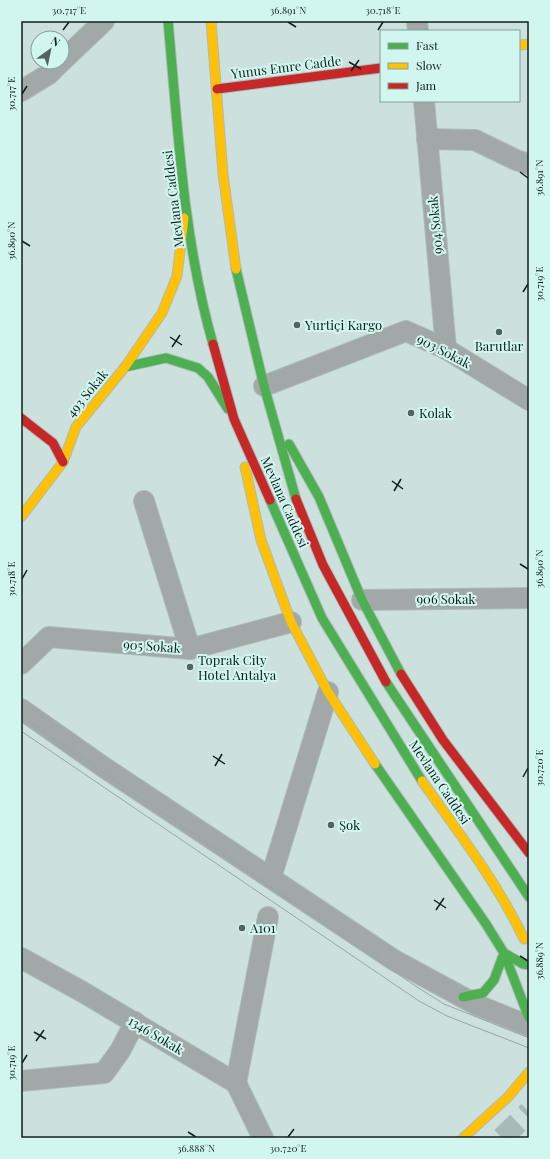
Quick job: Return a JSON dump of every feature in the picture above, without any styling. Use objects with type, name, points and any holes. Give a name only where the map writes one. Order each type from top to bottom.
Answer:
[{"type":"main road","name":"Mevlana Caddesi","points":[[168,21],[185,210],[204,314],[234,419],[322,618],[414,770],[486,871],[511,912],[524,939]]},
{"type":"main road","name":"Mevlana Caddesi","points":[[211,21],[224,174],[237,276],[264,386],[296,500],[323,565],[348,615],[388,688],[529,897]]},
{"type":"main road","name":"Yunus Emre Cadde","points":[[217,89],[380,68]]},
{"type":"main road","name":"493 Sokak","points":[[21,517],[63,462],[76,427],[125,367],[162,313],[177,276],[185,210]]},
{"type":"main road","points":[[125,367],[166,358],[198,368],[208,377],[234,419],[261,540],[291,622],[328,692],[391,789],[486,924],[504,953],[529,1012]]},
{"type":"main road","points":[[272,415],[319,497],[362,600],[397,668],[443,740],[529,853]]},
{"type":"main road","points":[[21,418],[53,443],[63,462]]},
{"type":"main road","points":[[504,953],[523,964],[529,965]]},
{"type":"main road","points":[[463,997],[483,993],[494,980],[504,953]]},
{"type":"main road","points":[[522,997],[529,1018]]},
{"type":"main road","points":[[520,1084],[529,1072]]},
{"type":"main road","points":[[464,1138],[529,1076]]},
{"type":"street","points":[[70,54],[104,21]]},
{"type":"street","points":[[21,91],[53,70]]},
{"type":"street","name":"904 Sokak","points":[[424,102],[446,349]]},
{"type":"street","points":[[428,139],[475,140],[516,160],[529,164]]},
{"type":"street","name":"903 Sokak","points":[[264,386],[406,332],[446,349],[529,400]]},
{"type":"street","points":[[144,501],[190,649]]},
{"type":"street","name":"906 Sokak","points":[[362,600],[529,598]]},
{"type":"street","name":"905 Sokak","points":[[22,664],[49,637],[190,649],[291,622]]},
{"type":"street","points":[[274,868],[328,692]]},
{"type":"street","points":[[21,709],[102,766],[394,960],[463,997],[529,1026]]},
{"type":"street","points":[[257,1135],[236,1083],[268,917]]},
{"type":"street","name":"1346 Sokak","points":[[21,958],[135,1022],[236,1083]]},
{"type":"street","points":[[21,1080],[104,1073],[120,1051],[135,1022]]},
{"type":"tunnel","points":[[502,1138],[529,1112]]},
{"type":"tram line","points":[[21,716],[417,987],[444,1004],[529,1038]]},
{"type":"tram line","points":[[21,731],[419,1001],[447,1016],[529,1048]]},
{"type":"traffic: fast","points":[[168,21],[188,224],[203,304],[213,344]]},
{"type":"traffic: fast","points":[[236,269],[264,386],[296,499]]},
{"type":"traffic: fast","points":[[125,367],[166,358],[198,368],[208,377],[228,409]]},
{"type":"traffic: fast","points":[[289,444],[319,497],[362,600],[401,674]]},
{"type":"traffic: fast","points":[[270,500],[322,618],[422,781]]},
{"type":"traffic: fast","points":[[386,682],[529,897]]},
{"type":"traffic: fast","points":[[375,764],[486,924],[504,953],[529,1018]]},
{"type":"traffic: fast","points":[[463,997],[483,993],[494,980],[504,953],[523,964],[529,965]]},
{"type":"traffic: slow","points":[[211,21],[223,174],[236,269]]},
{"type":"traffic: slow","points":[[520,45],[529,44]]},
{"type":"traffic: slow","points":[[21,517],[63,462],[76,427],[125,367],[162,313],[177,276],[184,218]]},
{"type":"traffic: slow","points":[[245,467],[261,540],[291,622],[328,692],[375,764]]},
{"type":"traffic: slow","points":[[422,781],[463,838],[502,897],[524,939]]},
{"type":"traffic: slow","points":[[463,1138],[508,1097],[529,1072]]},
{"type":"traffic: jam","points":[[217,89],[380,68]]},
{"type":"traffic: jam","points":[[213,344],[234,419],[270,500]]},
{"type":"traffic: jam","points":[[21,418],[53,443],[63,462]]},
{"type":"traffic: jam","points":[[296,499],[323,565],[386,682]]},
{"type":"traffic: jam","points":[[401,674],[443,740],[529,853]]},
{"type":"place","name":"Yurtiçi Kargo","points":[[297,325]]},
{"type":"place","name":"Barutlar","points":[[499,332]]},
{"type":"place","name":"Kolak","points":[[411,413]]},
{"type":"place","name":"Toprak City Hotel Antalya","points":[[190,667]]},
{"type":"place","name":"Şok","points":[[331,825]]},
{"type":"place","name":"A101","points":[[242,928]]}]
